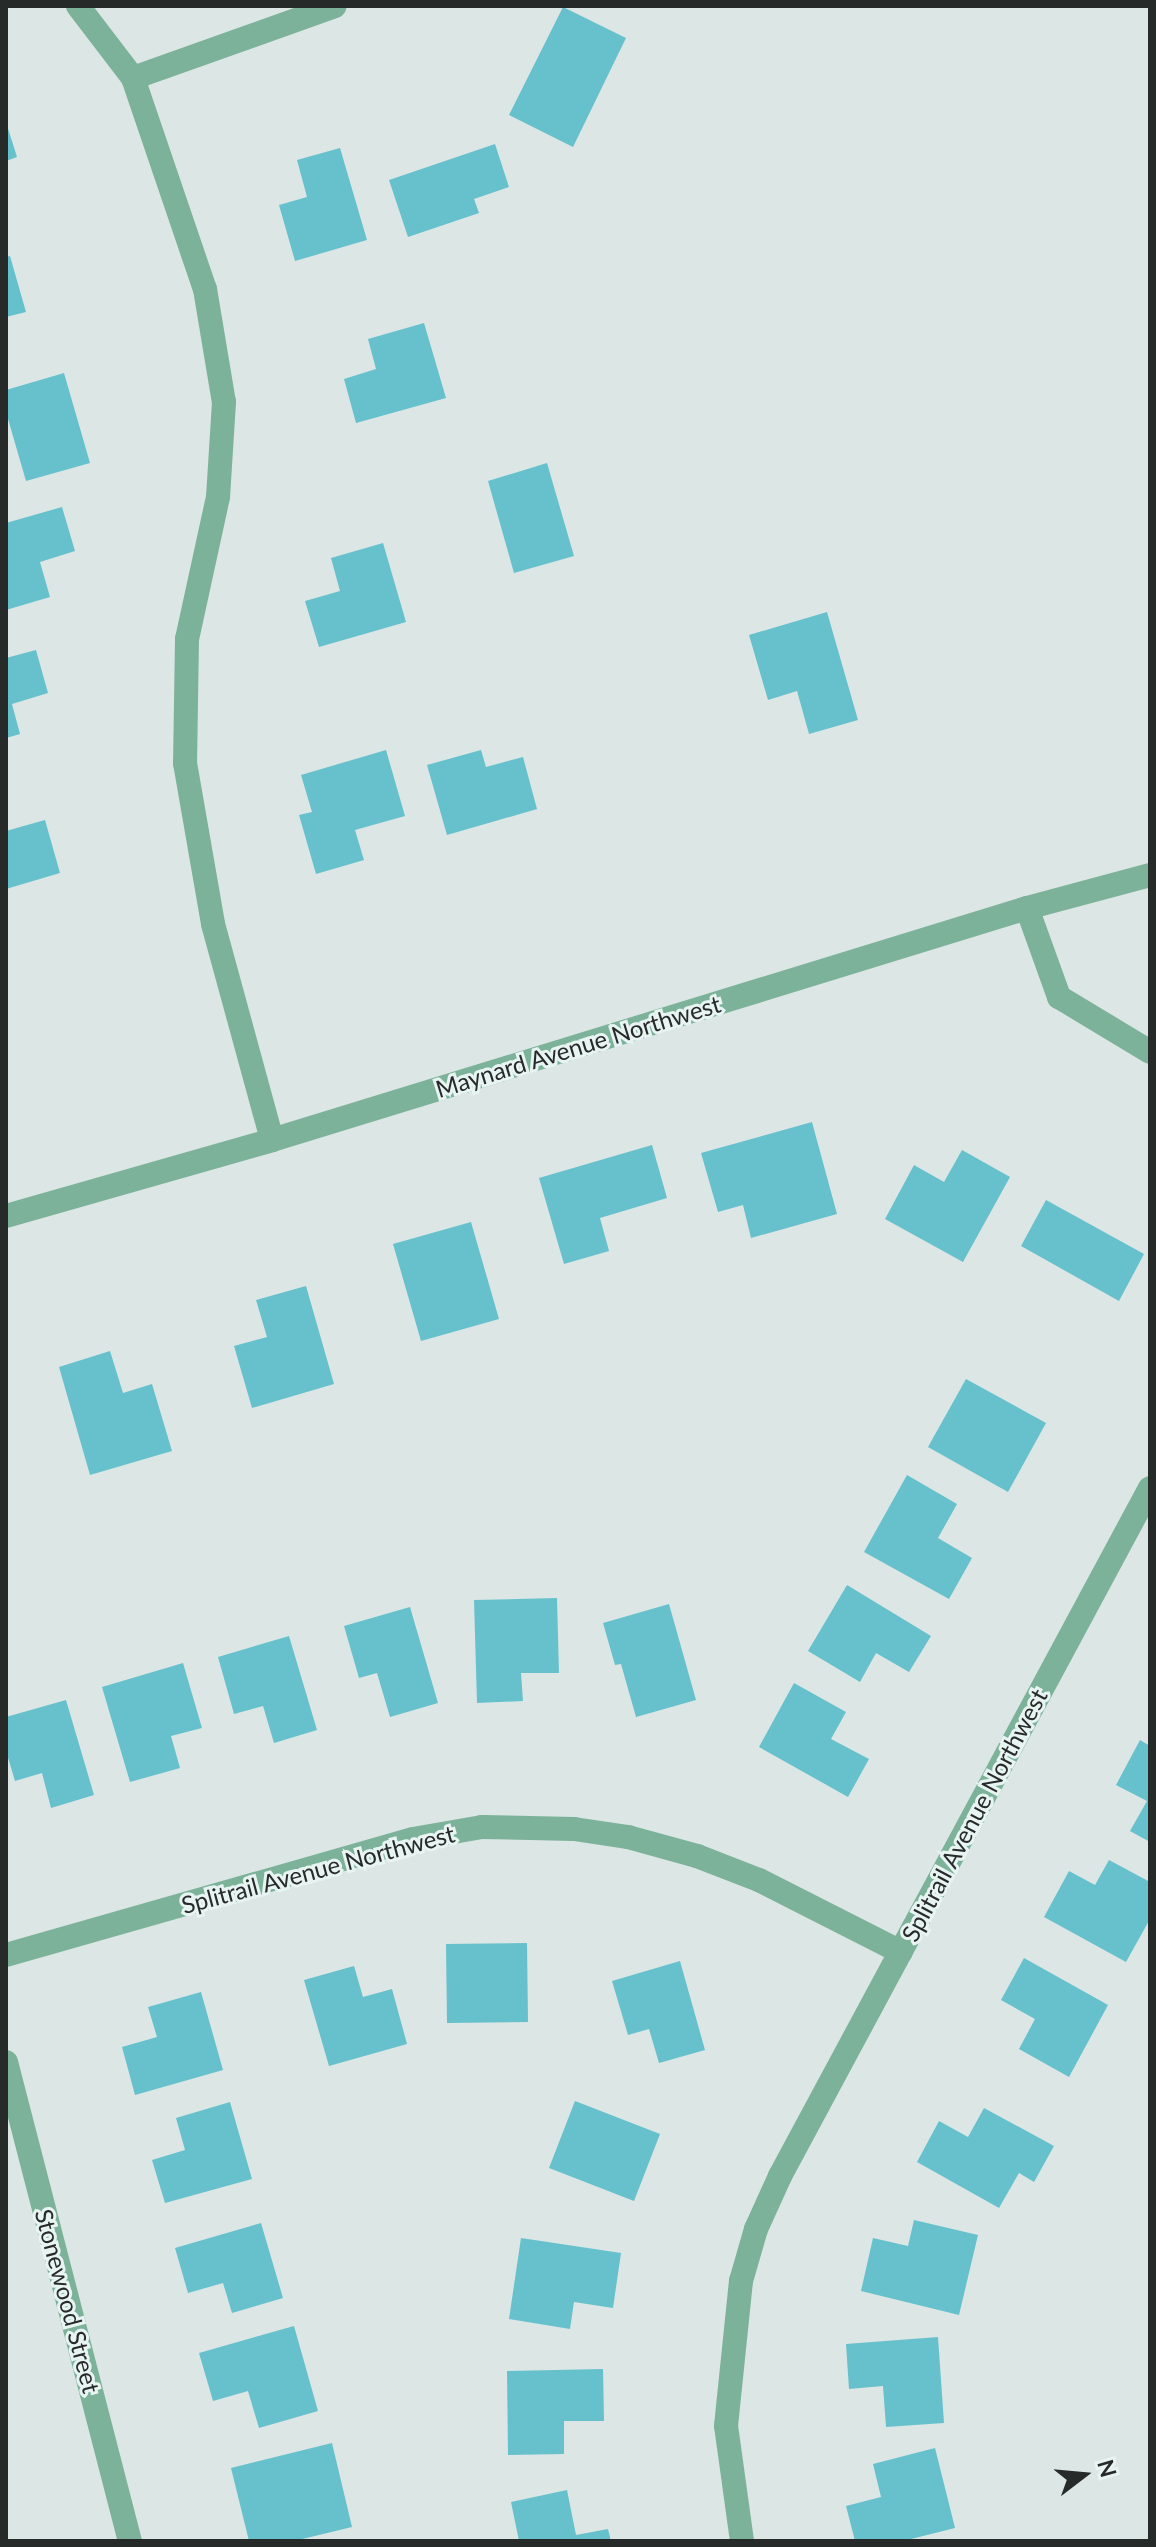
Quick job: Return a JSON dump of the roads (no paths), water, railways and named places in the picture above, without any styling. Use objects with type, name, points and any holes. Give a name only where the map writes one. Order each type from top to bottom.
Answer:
[{"type":"street","points":[[78,6],[133,78],[205,289],[224,402],[218,497],[187,639],[185,763],[213,924],[272,1140]]},
{"type":"street","points":[[133,78],[335,6]]},
{"type":"street","name":"Maynard Avenue Northwest","points":[[6,1216],[272,1140],[1027,908],[1150,875]]},
{"type":"street","points":[[1027,908],[1059,997],[1150,1052]]},
{"type":"street","name":"Splitrail Avenue Northwest","points":[[6,1955],[413,1839],[482,1827],[574,1829],[628,1837],[697,1856],[759,1880],[901,1952],[1150,1488]]},
{"type":"street","points":[[742,2541],[726,2426],[741,2281],[756,2229],[780,2176],[901,1952]]},
{"type":"street","name":"Stonewood Street","points":[[6,2062],[130,2541]]}]
